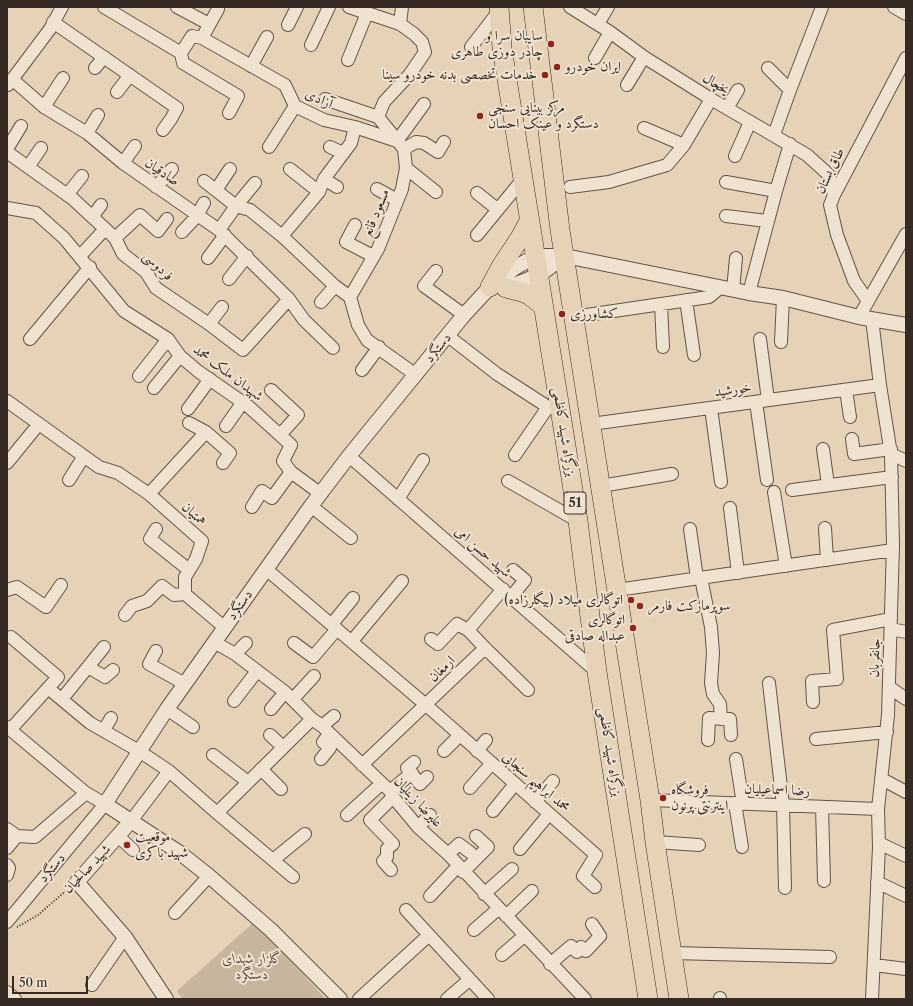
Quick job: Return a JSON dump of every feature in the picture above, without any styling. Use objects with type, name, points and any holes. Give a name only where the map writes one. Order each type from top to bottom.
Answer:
[{"type":"highway","name":"بزرگراه شهید کاظمی","points":[[533,7],[554,180],[573,317],[650,800],[679,999]]},
{"type":"highway","name":"بزرگراه شهید کاظمی","points":[[499,9],[502,48],[544,306],[554,407],[578,521],[597,672],[648,999]]},
{"type":"highway","points":[[529,221],[520,238],[502,265],[493,290],[522,292],[529,295],[544,306]]},
{"type":"street","points":[[9,82],[53,22],[62,7]]},
{"type":"street","points":[[104,7],[181,53]]},
{"type":"street","points":[[177,7],[209,24]]},
{"type":"street","points":[[288,25],[297,7]]},
{"type":"street","points":[[311,45],[329,7]]},
{"type":"street","points":[[349,7],[400,24],[422,42],[425,52],[410,74],[384,102],[378,117]]},
{"type":"street","points":[[400,24],[402,7]]},
{"type":"street","name":"یخچال","points":[[570,7],[610,32],[644,57],[711,99],[807,155],[829,175],[834,194]]},
{"type":"street","points":[[598,24],[608,7]]},
{"type":"street","points":[[774,135],[822,7]]},
{"type":"street","points":[[894,7],[906,14]]},
{"type":"street","points":[[218,9],[202,38],[192,36],[181,53],[183,63],[238,96],[229,113]]},
{"type":"street","points":[[471,47],[499,9]]},
{"type":"street","points":[[348,60],[367,13]]},
{"type":"street","points":[[53,22],[177,108],[163,130]]},
{"type":"street","points":[[595,58],[610,32]]},
{"type":"street","points":[[251,66],[267,36]]},
{"type":"street","name":"آزادی","points":[[202,38],[285,85],[295,106],[324,120],[355,127],[401,145]]},
{"type":"street","points":[[95,68],[104,57]]},
{"type":"street","points":[[627,85],[644,57]]},
{"type":"street","name":"طاق بستان","points":[[868,301],[854,281],[837,236],[830,205],[834,194],[906,58]]},
{"type":"street","points":[[768,68],[790,90]]},
{"type":"street","points":[[117,92],[130,76]]},
{"type":"street","points":[[44,107],[64,78]]},
{"type":"street","name":"صادقیان","points":[[9,82],[44,107],[87,133],[123,163],[143,171],[156,187],[222,232],[289,299],[304,320],[333,348]]},
{"type":"street","points":[[727,108],[738,90]]},
{"type":"street","points":[[325,99],[378,117],[401,145]]},
{"type":"street","points":[[570,187],[609,182],[667,165],[684,145],[711,99]]},
{"type":"street","points":[[401,145],[424,104]]},
{"type":"street","points":[[269,147],[295,106]]},
{"type":"street","points":[[87,133],[98,115]]},
{"type":"street","points":[[734,156],[750,122]]},
{"type":"street","points":[[7,151],[21,126]]},
{"type":"street","points":[[282,236],[319,192],[324,179],[352,143],[355,127]]},
{"type":"street","points":[[644,127],[684,145]]},
{"type":"street","points":[[401,145],[416,142],[424,143],[438,152],[444,142]]},
{"type":"street","points":[[749,293],[767,221],[790,144]]},
{"type":"street","name":"مسعود قانع","points":[[350,297],[378,249],[402,189],[406,168],[401,145]]},
{"type":"street","points":[[123,163],[135,146]]},
{"type":"street","points":[[330,147],[343,154]]},
{"type":"street","points":[[28,167],[41,148]]},
{"type":"street","name":"فردوسی","points":[[7,151],[67,195],[115,238],[124,254],[146,272],[156,288],[209,324],[243,350],[289,299]]},
{"type":"street","points":[[406,168],[436,192]]},
{"type":"street","points":[[156,187],[172,169]]},
{"type":"street","points":[[290,169],[319,192]]},
{"type":"street","points":[[216,190],[230,170]]},
{"type":"street","points":[[67,195],[82,176]]},
{"type":"street","points":[[324,179],[337,187]]},
{"type":"street","points":[[476,235],[523,179]]},
{"type":"street","points":[[204,181],[236,206],[250,210],[282,236],[334,286],[350,297],[358,325],[367,340],[379,347],[416,375]]},
{"type":"street","points":[[726,182],[776,191]]},
{"type":"street","points":[[208,258],[236,206],[255,183]]},
{"type":"street","points":[[377,189],[397,200]]},
{"type":"street","points":[[477,193],[497,210]]},
{"type":"street","points":[[182,232],[197,216],[204,203]]},
{"type":"street","points":[[92,217],[101,205]]},
{"type":"street","name":"شهیدان ملک محمد","points":[[7,208],[36,213],[64,238],[90,267],[124,311],[168,339],[180,356],[243,402],[291,445],[282,461],[291,472]]},
{"type":"street","points":[[115,238],[140,215],[158,232],[167,219]]},
{"type":"street","points":[[726,216],[767,221]]},
{"type":"street","points":[[355,225],[346,242],[373,256]]},
{"type":"street","points":[[80,256],[105,230]]},
{"type":"street","points":[[866,318],[868,301],[906,234]]},
{"type":"street","points":[[229,279],[247,256]]},
{"type":"street","points":[[536,256],[565,256],[749,293],[783,298],[866,318],[906,325]]},
{"type":"street","name":"دستگرد","points":[[10,926],[105,804],[167,709],[224,627],[349,456],[464,315],[493,290],[516,267],[536,256]]},
{"type":"street","name":"دستگرد","points":[[493,290],[539,275],[565,256]]},
{"type":"street","points":[[573,317],[709,297],[727,288],[736,258]]},
{"type":"street","points":[[30,339],[90,267]]},
{"type":"street","points":[[436,271],[424,286],[464,315]]},
{"type":"street","points":[[321,302],[334,286]]},
{"type":"street","points":[[781,342],[783,298]]},
{"type":"street","points":[[686,300],[694,355]]},
{"type":"street","points":[[661,304],[663,347]]},
{"type":"street","points":[[209,324],[222,307]]},
{"type":"street","name":"جانقربان","points":[[866,318],[880,385],[899,454],[892,477],[893,550],[889,687],[887,732],[878,809],[878,882],[872,999]]},
{"type":"street","points":[[448,336],[497,374],[554,407],[515,455]]},
{"type":"street","points":[[139,376],[168,339]]},
{"type":"street","points":[[760,339],[767,480]]},
{"type":"street","points":[[362,370],[379,347]]},
{"type":"street","points":[[154,388],[180,356]]},
{"type":"street","points":[[188,409],[210,379]]},
{"type":"street","name":"خورشید","points":[[591,424],[880,385]]},
{"type":"street","points":[[271,390],[298,415],[280,435]]},
{"type":"street","points":[[846,390],[850,417]]},
{"type":"street","name":"همتیان","points":[[7,401],[38,425],[99,467],[118,473],[149,494],[202,541],[196,559],[185,577],[185,594]]},
{"type":"street","points":[[226,426],[243,402]]},
{"type":"street","points":[[711,408],[721,482]]},
{"type":"street","points":[[188,423],[206,432],[230,453],[223,463]]},
{"type":"street","points":[[7,463],[38,425]]},
{"type":"street","points":[[149,494],[206,432]]},
{"type":"street","points":[[852,439],[854,454],[899,454]]},
{"type":"street","points":[[823,449],[828,485]]},
{"type":"street","points":[[69,480],[84,456]]},
{"type":"street","name":"شهید حسن امی","points":[[349,456],[597,672]]},
{"type":"street","points":[[398,499],[423,460]]},
{"type":"street","points":[[252,507],[262,491],[272,498],[291,472],[321,494]]},
{"type":"street","points":[[601,486],[672,474]]},
{"type":"street","points":[[792,490],[892,477]]},
{"type":"street","points":[[508,482],[578,521]]},
{"type":"street","points":[[774,492],[786,566]]},
{"type":"street","points":[[311,506],[351,538]]},
{"type":"street","points":[[730,508],[738,572]]},
{"type":"street","points":[[825,528],[827,560]]},
{"type":"street","points":[[156,529],[150,539],[189,570]]},
{"type":"street","points":[[690,529],[699,578],[711,627],[713,653],[711,683],[713,694],[720,704],[721,719]]},
{"type":"street","points":[[617,590],[893,550]]},
{"type":"street","name":"محمد ابراهیم سنجابی","points":[[266,569],[335,626],[492,763],[508,770],[515,784],[596,855],[583,876],[595,887]]},
{"type":"street","points":[[468,630],[507,593],[524,580],[513,570]]},
{"type":"street","points":[[352,642],[402,581]]},
{"type":"street","points":[[7,590],[17,587],[46,607],[61,585]]},
{"type":"street","points":[[125,615],[132,606],[147,601],[162,586],[174,595],[185,594],[224,627]]},
{"type":"street","points":[[294,643],[313,657],[353,598]]},
{"type":"street","points":[[431,639],[438,644],[457,624],[468,630],[528,690]]},
{"type":"street","points":[[813,702],[812,681],[837,679],[833,630],[891,624],[906,632]]},
{"type":"street","points":[[12,637],[58,677],[9,729],[86,793],[180,853],[209,876],[271,930],[340,999]]},
{"type":"street","name":"علیرضا زینلیان","points":[[214,642],[235,654],[289,696],[312,719],[326,730],[388,791],[418,827],[448,854],[584,999]]},
{"type":"street","points":[[235,654],[246,643]]},
{"type":"street","points":[[62,699],[104,647]]},
{"type":"street","name":"ارمغان","points":[[362,765],[486,648]]},
{"type":"street","points":[[156,651],[149,664],[185,684]]},
{"type":"street","points":[[88,667],[105,677],[114,670]]},
{"type":"street","points":[[234,701],[257,671]]},
{"type":"street","points":[[271,709],[314,676]]},
{"type":"street","points":[[768,683],[783,805],[785,888]]},
{"type":"street","points":[[889,687],[906,700]]},
{"type":"street","points":[[48,688],[90,723],[139,751],[169,771],[216,813],[293,877]]},
{"type":"street","points":[[167,709],[193,727]]},
{"type":"street","points":[[321,759],[330,748],[323,742],[326,730],[334,716]]},
{"type":"street","points":[[104,730],[111,718]]},
{"type":"street","points":[[708,740],[709,718],[730,719],[731,734]]},
{"type":"street","points":[[216,813],[312,719]]},
{"type":"street","points":[[816,739],[887,732]]},
{"type":"street","points":[[270,735],[283,747]]},
{"type":"street","points":[[444,751],[460,735]]},
{"type":"street","points":[[478,751],[486,740]]},
{"type":"street","points":[[213,755],[248,782]]},
{"type":"street","points":[[736,759],[742,847]]},
{"type":"street","points":[[470,788],[492,763]]},
{"type":"street","points":[[347,815],[388,791],[413,767],[420,784],[427,777]]},
{"type":"street","points":[[261,769],[281,789]]},
{"type":"street","name":"شهید صالحیان","points":[[77,882],[118,836],[169,771]]},
{"type":"street","points":[[882,779],[906,792]]},
{"type":"street","points":[[535,802],[553,781]]},
{"type":"street","points":[[493,811],[515,784]]},
{"type":"street","points":[[388,791],[370,820],[393,844],[387,849],[387,857],[383,861],[391,870]]},
{"type":"street","points":[[7,829],[17,836],[35,837],[86,793]]},
{"type":"street","name":"رضا اسماعیلیان","points":[[650,800],[878,809]]},
{"type":"street","points":[[822,807],[824,881]]},
{"type":"street","points":[[520,849],[549,814]]},
{"type":"street","points":[[418,827],[430,815]]},
{"type":"street","points":[[273,860],[305,834]]},
{"type":"street","points":[[7,848],[17,836]]},
{"type":"street","points":[[118,836],[133,850]]},
{"type":"street","points":[[430,896],[488,847],[476,836]]},
{"type":"street","points":[[655,842],[700,845]]},
{"type":"street","points":[[879,843],[906,856]]},
{"type":"street","points":[[448,854],[459,844],[471,853]]},
{"type":"street","points":[[7,866],[9,868],[7,874]]},
{"type":"street","points":[[484,894],[512,869]]},
{"type":"street","points":[[175,912],[209,876]]},
{"type":"street","name":"دستگرد","points":[[77,882],[125,937],[166,999]]},
{"type":"street","points":[[878,882],[906,896]]},
{"type":"street","points":[[474,930],[532,890]]},
{"type":"street","points":[[406,910],[488,999]]},
{"type":"street","points":[[550,964],[570,946],[577,952],[581,947],[586,951],[600,936],[592,924]]},
{"type":"street","points":[[359,999],[429,935]]},
{"type":"street","points":[[502,955],[524,936]]},
{"type":"street","points":[[92,985],[125,937]]},
{"type":"street","points":[[672,953],[830,957]]},
{"type":"street","points":[[874,965],[906,969]]},
{"type":"street","points":[[447,999],[469,980]]},
{"type":"street","points":[[7,992],[15,999]]},
{"type":"path","name":"شهید صالحیان","points":[[10,926],[38,915],[77,882]]},
{"type":"green space","name":"گلزار شهدای دستگرد","points":[[254,922],[326,999],[182,999],[177,991]]},
{"type":"place","name":"سایبان سرا و چادر دوزی طاهری","points":[[551,44]]},
{"type":"place","name":"ایران خودرو","points":[[557,67]]},
{"type":"place","name":"خدمات تخصصی بدنه خودرو سینا","points":[[545,75]]},
{"type":"place","name":"مرکز بینایی سنجی دستگرد و عینک احسان","points":[[480,116]]},
{"type":"place","name":"کشاورزی","points":[[562,314]]},
{"type":"place","name":"اتوگالری میلاد (بیگلرزاده)","points":[[631,600]]},
{"type":"place","name":"سوپرمارکت فارمر","points":[[640,606]]},
{"type":"place","name":"اتوگالری عبداله صادقی","points":[[633,628]]},
{"type":"place","name":"فروشگاه اینترنتی پرنون","points":[[663,798]]},
{"type":"place","name":"موقعیت شهید باکری","points":[[127,845]]}]
